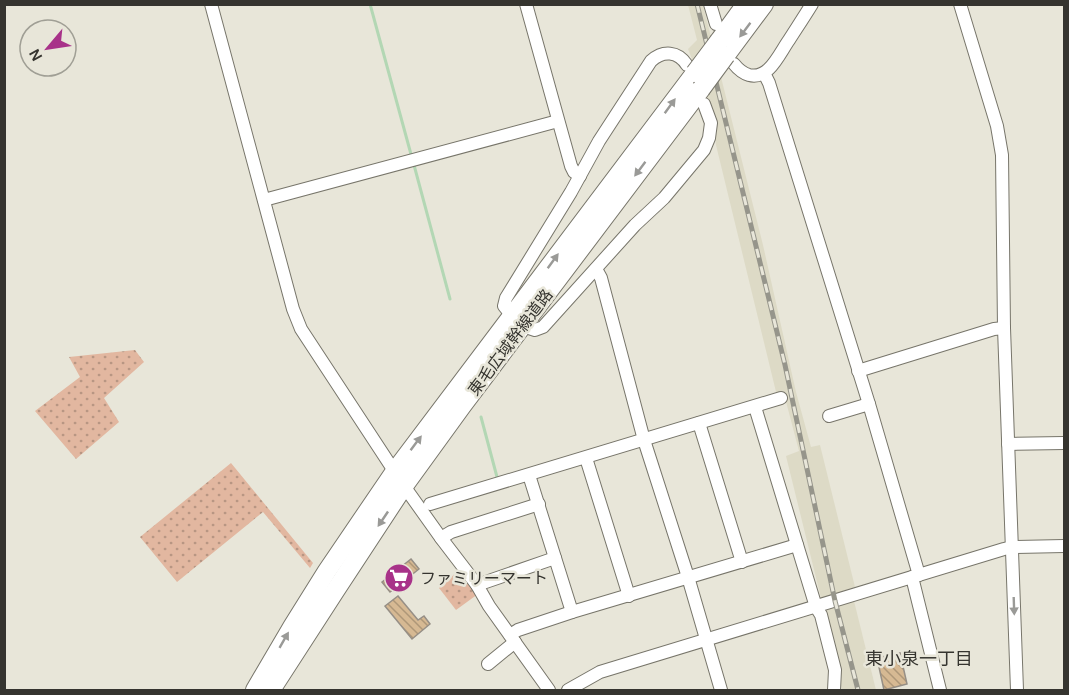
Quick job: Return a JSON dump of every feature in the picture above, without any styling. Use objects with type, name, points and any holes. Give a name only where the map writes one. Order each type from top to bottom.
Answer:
[{"type":"highway","name":"東毛広域幹線道路","points":[[724,46],[746,4]]},
{"type":"highway","name":"東毛広域幹線道路","points":[[255,690],[327,571],[462,406],[518,321],[586,240],[696,83],[724,46],[764,4]]},
{"type":"highway","name":"東毛広域幹線道路","points":[[271,690],[344,576],[400,479]]},
{"type":"street","points":[[212,4],[293,309],[301,329],[400,479],[549,690]]},
{"type":"street","points":[[526,4],[571,166],[580,176]]},
{"type":"street","points":[[710,4],[724,46],[739,70],[757,76],[764,73],[774,62],[812,4]]},
{"type":"street","points":[[960,4],[997,126],[1002,155],[1004,328],[1017,690]]},
{"type":"street","points":[[671,53],[680,56],[696,83],[711,123],[705,150],[664,198],[636,225],[543,327],[535,330],[518,321],[504,306],[506,298],[580,176],[598,141],[654,58],[671,53]]},
{"type":"street","points":[[764,73],[869,404],[916,576],[940,690]]},
{"type":"street","points":[[264,200],[558,121]]},
{"type":"street","points":[[596,270],[601,278],[644,440],[721,690]]},
{"type":"street","points":[[858,371],[994,329],[1004,328]]},
{"type":"street","points":[[430,504],[781,398]]},
{"type":"street","points":[[829,416],[869,404]]},
{"type":"street","points":[[755,407],[816,607],[821,615],[835,670],[834,690]]},
{"type":"street","points":[[699,423],[742,562]]},
{"type":"street","points":[[1008,444],[1065,443]]},
{"type":"street","points":[[586,458],[629,596]]},
{"type":"street","points":[[529,475],[572,612]]},
{"type":"street","points":[[441,538],[451,532],[539,504]]},
{"type":"street","points":[[488,664],[519,630],[798,545]]},
{"type":"street","points":[[568,690],[600,672],[1012,548],[1065,546]]},
{"type":"street","points":[[477,585],[555,558]]},
{"type":"shaded area","points":[[688,5],[703,5],[763,245],[796,392],[811,447],[820,445],[855,587],[821,598],[786,456],[799,451],[784,394],[777,396],[716,145],[712,110],[688,49],[697,40]]},
{"type":"shaded area","points":[[135,350],[144,362],[104,398],[119,422],[76,459],[35,411],[80,377],[69,357]]},
{"type":"shaded area","points":[[231,463],[313,563],[310,568],[263,512],[177,582],[140,537]]},
{"type":"shaded area","points":[[459,570],[478,594],[456,610],[439,588]]},
{"type":"shaded area","points":[[854,601],[876,690],[842,690],[824,616],[826,610]]},
{"type":"building","points":[[411,559],[419,569],[390,592],[382,582]]},
{"type":"building","points":[[398,596],[418,620],[424,616],[430,624],[412,639],[385,606]]},
{"type":"building","points":[[900,653],[907,684],[884,690],[877,658]]},
{"type":"waterway","points":[[370,4],[412,158]]},
{"type":"waterway","points":[[414,165],[450,299]]},
{"type":"waterway","points":[[481,417],[497,477]]},
{"type":"railway","points":[[697,4],[785,365],[835,601],[858,690]]},
{"type":"place","name":"ファミリーマート","points":[[399,578]]},
{"type":"district","name":"東小泉一丁目","points":[[919,659]]}]
